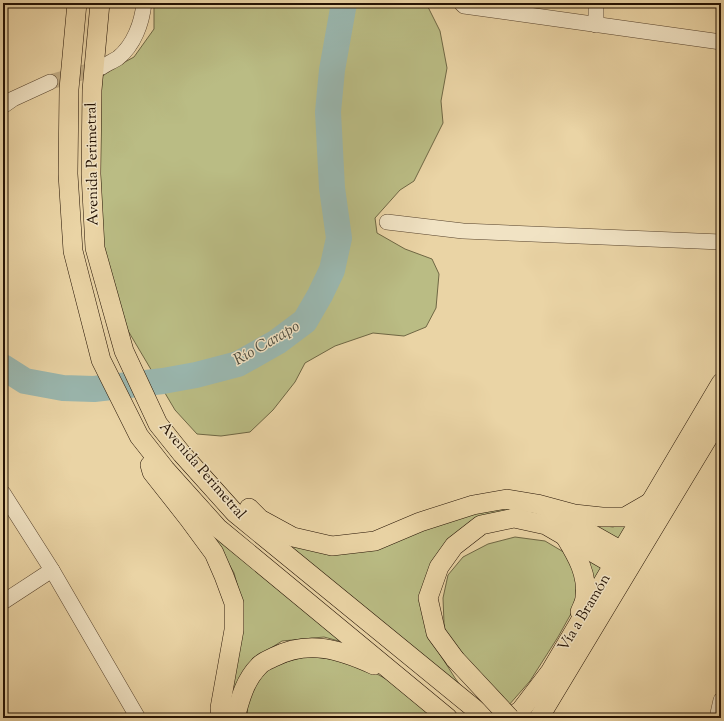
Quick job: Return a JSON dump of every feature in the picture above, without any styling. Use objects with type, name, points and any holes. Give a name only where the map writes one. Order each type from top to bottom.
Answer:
[{"type":"main road","name":"Avenida Perimetral","points":[[77,3],[69,89],[68,174],[72,251],[101,360],[139,436],[218,528],[448,718]]},
{"type":"main road","name":"Avenida Perimetral","points":[[100,3],[92,90],[91,174],[95,248],[124,351],[158,424],[182,454],[235,513],[479,713]]},
{"type":"main road","points":[[658,506],[721,383]]},
{"type":"main road","points":[[158,424],[260,519],[293,537],[332,546],[375,541],[420,522],[473,505],[507,499],[537,504],[574,514],[602,517],[625,517],[658,506],[721,418]]},
{"type":"main road","points":[[139,436],[152,472],[214,553],[234,603],[234,630],[220,708],[221,718]]},
{"type":"main road","points":[[537,504],[625,561]]},
{"type":"main road","name":"Vía a Bramón","points":[[539,718],[625,561],[658,506]]},
{"type":"main road","points":[[510,718],[454,659],[436,633],[428,598],[439,567],[454,546],[481,525],[514,518],[546,525],[564,536],[625,561]]},
{"type":"main road","points":[[564,536],[579,559],[585,579],[585,598],[571,638]]},
{"type":"main road","name":"Vía a Bramón","points":[[510,718],[521,710],[550,672],[571,638],[625,561]]},
{"type":"main road","points":[[235,718],[242,692],[259,665],[287,651],[323,647],[351,654],[383,670],[448,718]]},
{"type":"street","points":[[102,67],[118,58],[128,48],[138,30],[144,3]]},
{"type":"street","points":[[461,3],[464,6],[509,8],[596,25],[721,42]]},
{"type":"street","points":[[596,3],[596,25]]},
{"type":"street","points":[[3,106],[12,99],[50,82]]},
{"type":"street","points":[[387,222],[463,231],[721,242]]},
{"type":"street","points":[[3,493],[52,570],[138,718]]},
{"type":"street","points":[[3,602],[52,570]]},
{"type":"street","points":[[718,718],[721,700]]},
{"type":"green space","points":[[154,3],[426,3],[440,31],[447,68],[441,101],[443,123],[414,181],[400,190],[375,218],[377,233],[405,249],[432,259],[439,274],[436,308],[426,327],[404,336],[373,333],[335,346],[305,363],[295,382],[273,410],[250,432],[221,436],[197,434],[175,410],[127,329],[109,274],[99,220],[94,82],[114,68],[134,57],[154,29]]},
{"type":"green space","points":[[501,504],[585,523],[613,527],[638,518],[595,590],[569,535],[495,524],[438,564],[429,637],[455,678],[484,718],[282,540],[315,549],[446,522]]},
{"type":"green space","points":[[200,522],[361,647],[324,637],[282,641],[252,660],[224,718],[242,602],[234,573],[219,546]]},
{"type":"green space","points":[[515,537],[545,541],[567,554],[577,574],[577,603],[558,637],[530,681],[501,714],[447,643],[444,623],[443,598],[448,575],[463,557],[488,544]]},
{"type":"green space","points":[[308,656],[358,663],[438,709],[450,718],[248,718],[247,707],[255,681],[275,665]]},
{"type":"waterway","name":"Río Carapo","points":[[3,367],[25,381],[63,388],[94,389],[163,381],[196,375],[238,364],[277,342],[305,321],[332,270],[339,238],[332,188],[328,112],[332,70],[344,3]]},
{"type":"waterway","points":[[3,380],[25,381]]},
{"type":"tunnel","points":[[50,82],[102,67]]}]
